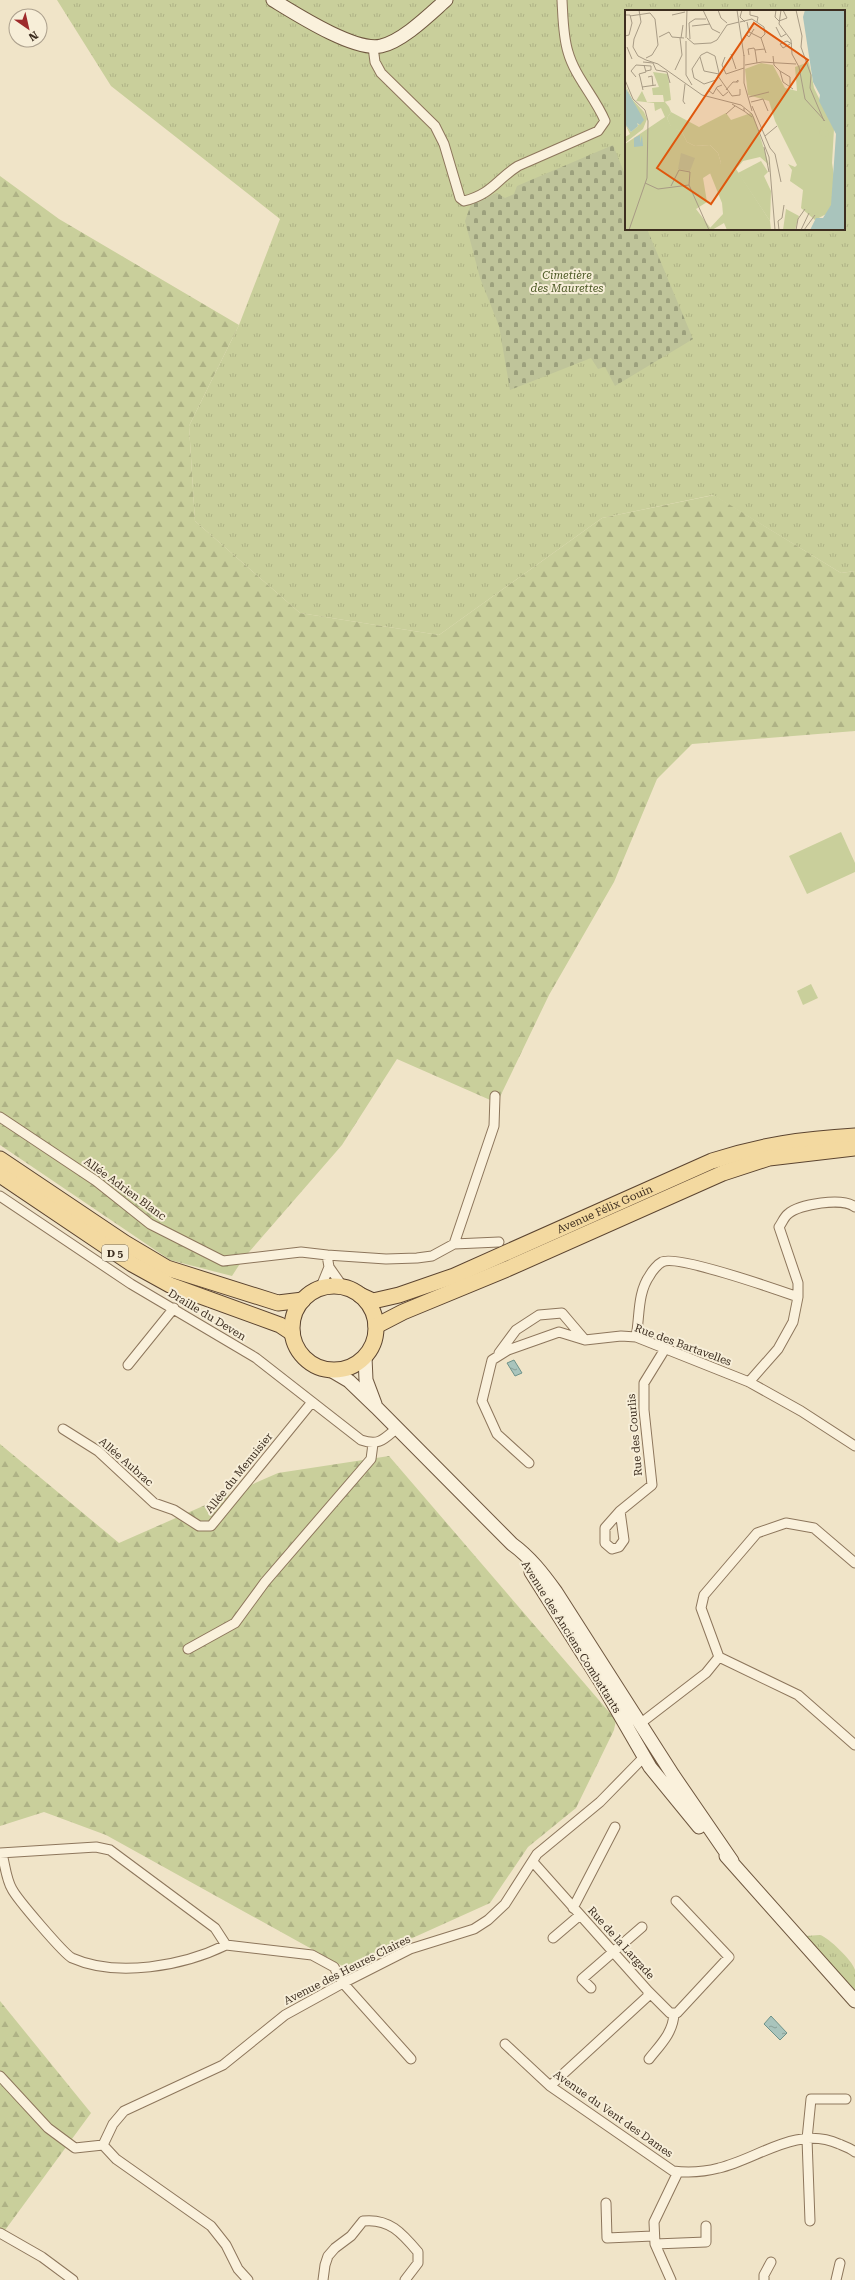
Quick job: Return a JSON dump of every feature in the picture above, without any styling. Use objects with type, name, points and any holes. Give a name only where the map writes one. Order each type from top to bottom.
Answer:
[{"type":"main road","points":[[273,0],[355,44],[373,47],[391,42],[413,28],[446,0]]},
{"type":"main road","name":"Avenue Félix Gouin","points":[[360,1295],[373,1301],[399,1295],[454,1276],[712,1161],[749,1149],[817,1138],[855,1136]]},
{"type":"main road","name":"Avenue Félix Gouin","points":[[376,1326],[402,1312],[507,1269],[723,1173],[769,1158],[855,1148]]},
{"type":"main road","name":"D 5","points":[[0,1159],[125,1243],[167,1268],[278,1303],[303,1300]]},
{"type":"main road","name":"D 5","points":[[0,1175],[132,1264],[157,1278],[170,1285],[280,1326],[292,1333]]},
{"type":"main road","points":[[334,1286],[343,1287],[360,1295],[372,1309],[376,1326],[374,1342],[365,1357],[350,1368],[332,1371],[322,1369],[305,1359],[294,1343],[292,1333],[294,1316],[303,1300],[320,1289],[334,1286]]},
{"type":"main road","name":"Avenue des Anciens Combattants","points":[[365,1357],[366,1380],[376,1407]]},
{"type":"main road","name":"Avenue des Anciens Combattants","points":[[332,1371],[349,1381],[512,1544],[524,1553],[556,1592],[663,1760],[732,1861]]},
{"type":"main road","name":"Avenue des Anciens Combattants","points":[[512,1544],[560,1616],[647,1762],[696,1824],[732,1861],[855,2001]]},
{"type":"main road","name":"Avenue des Anciens Combattants","points":[[629,1731],[632,1722],[640,1722]]},
{"type":"main road","points":[[647,1762],[658,1768],[663,1760]]},
{"type":"street","points":[[373,47],[375,62],[382,73],[435,126],[444,144],[460,198],[464,201],[484,194],[495,187],[506,174],[518,166],[598,132],[605,121],[598,105],[568,53],[564,31],[562,0]]},
{"type":"street","points":[[496,1096],[494,1126],[454,1244],[498,1242]]},
{"type":"street","name":"Allée Adrien Blanc","points":[[0,1117],[96,1181],[150,1224],[224,1261],[301,1252],[386,1259],[417,1258],[432,1256],[454,1244]]},
{"type":"street","name":"Draille du Deven","points":[[0,1196],[90,1258],[256,1358],[361,1440],[373,1444]]},
{"type":"street","points":[[748,1382],[778,1349],[793,1322],[798,1297],[798,1283],[779,1227],[788,1214],[808,1205],[833,1202],[855,1207]]},
{"type":"street","points":[[327,1255],[329,1267],[343,1287]]},
{"type":"street","points":[[636,1337],[640,1298],[649,1276],[662,1262],[675,1260],[692,1266],[725,1273],[798,1297]]},
{"type":"street","points":[[320,1289],[329,1267]]},
{"type":"street","points":[[128,1365],[174,1308]]},
{"type":"street","points":[[528,1462],[497,1434],[482,1401],[492,1360],[497,1356],[516,1330],[539,1315],[562,1313],[585,1340]]},
{"type":"street","name":"Rue des Bartavelles","points":[[497,1356],[508,1350],[559,1332],[585,1340],[621,1336],[636,1337],[748,1382],[800,1411],[855,1446]]},
{"type":"street","name":"Rue des Courlis","points":[[620,1511],[652,1486],[644,1410],[644,1383],[665,1349]]},
{"type":"street","name":"Allée du Menuisier","points":[[174,1510],[199,1526],[211,1526],[312,1402]]},
{"type":"street","points":[[188,1650],[235,1623],[265,1582],[371,1459],[373,1444],[382,1440],[397,1428]]},
{"type":"street","name":"Allée Aubrac","points":[[63,1429],[98,1451],[154,1502],[174,1510]]},
{"type":"street","points":[[855,1563],[814,1528],[786,1523],[757,1533],[704,1595],[701,1608],[719,1657],[798,1695],[855,1745]]},
{"type":"street","points":[[640,1722],[706,1673],[719,1657]]},
{"type":"street","name":"Avenue des Heures Claires","points":[[103,2145],[113,2124],[124,2111],[223,2065],[285,2015],[410,1948],[474,1929],[505,1904],[537,1854],[647,1762]]},
{"type":"street","points":[[553,1938],[576,1911],[615,1827]]},
{"type":"street","points":[[226,1945],[215,1928],[110,1850],[96,1847],[1,1854],[11,1888],[29,1912],[70,1957],[92,1965],[156,1968],[204,1956],[226,1945],[312,1955],[334,1967],[343,1983],[411,2059]]},
{"type":"street","name":"Rue de la Largade","points":[[533,1862],[648,1991],[648,1996],[644,2002],[550,2086]]},
{"type":"street","points":[[649,2059],[668,2035],[673,2023],[674,2014],[683,2008],[729,1957],[676,1901]]},
{"type":"street","points":[[590,1988],[582,1979],[642,1927]]},
{"type":"street","points":[[648,1991],[670,2013],[674,2014]]},
{"type":"street","name":"Avenue du Vent des Dames","points":[[505,2044],[550,2086],[673,2171],[690,2173],[720,2168],[791,2141],[807,2138],[832,2141],[855,2152]]},
{"type":"street","points":[[0,2076],[48,2128],[75,2148],[103,2145],[116,2159],[211,2226],[226,2245],[238,2269],[248,2280]]},
{"type":"street","points":[[810,2221],[807,2138],[811,2099],[846,2099]]},
{"type":"street","points":[[671,2280],[654,2240],[654,2222],[678,2172]]},
{"type":"street","points":[[606,2203],[607,2238],[706,2242],[706,2226]]},
{"type":"street","points":[[323,2280],[325,2264],[334,2248],[347,2240],[363,2220],[375,2220],[389,2223],[405,2237],[418,2252],[418,2263],[405,2280]]},
{"type":"street","points":[[0,2233],[42,2257],[73,2280]]},
{"type":"street","points":[[764,2280],[764,2275],[772,2262]]},
{"type":"street","points":[[836,2280],[840,2263]]},
{"type":"green space","points":[[57,0],[855,0],[855,571],[841,573],[713,495],[602,518],[439,635],[300,613],[195,521],[189,426],[239,325],[280,219],[111,86]]},
{"type":"green space","name":"Cimetière des Maurettes","points":[[613,145],[625,175],[625,230],[647,230],[693,339],[615,386],[605,367],[598,369],[591,358],[510,390],[499,326],[480,278],[465,221],[471,204],[497,193],[505,198],[514,194],[517,186]]},
{"type":"green space","points":[[0,176],[59,219],[239,325],[189,426],[195,521],[300,613],[439,635],[602,518],[714,495],[841,573],[855,571],[855,731],[692,744],[657,779],[614,882],[549,995],[497,1103],[397,1059],[342,1145],[243,1259],[232,1276],[170,1260],[0,1145]]},
{"type":"green space","points":[[841,832],[855,863],[855,872],[807,894],[789,856]]},
{"type":"green space","points":[[811,984],[818,998],[803,1005],[797,991]]},
{"type":"green space","points":[[0,1444],[119,1543],[278,1473],[389,1456],[616,1720],[614,1730],[576,1808],[528,1847],[490,1903],[346,1968],[106,1835],[44,1812],[0,1826]]},
{"type":"green space","points":[[820,1935],[829,1940],[850,1961],[855,1970],[855,1993],[805,1936]]},
{"type":"green space","points":[[0,2001],[91,2113],[0,2237]]},
{"type":"water","points":[[514,1360],[522,1373],[515,1376],[507,1363]]},
{"type":"water","points":[[771,2016],[787,2033],[780,2040],[764,2024]]}]
